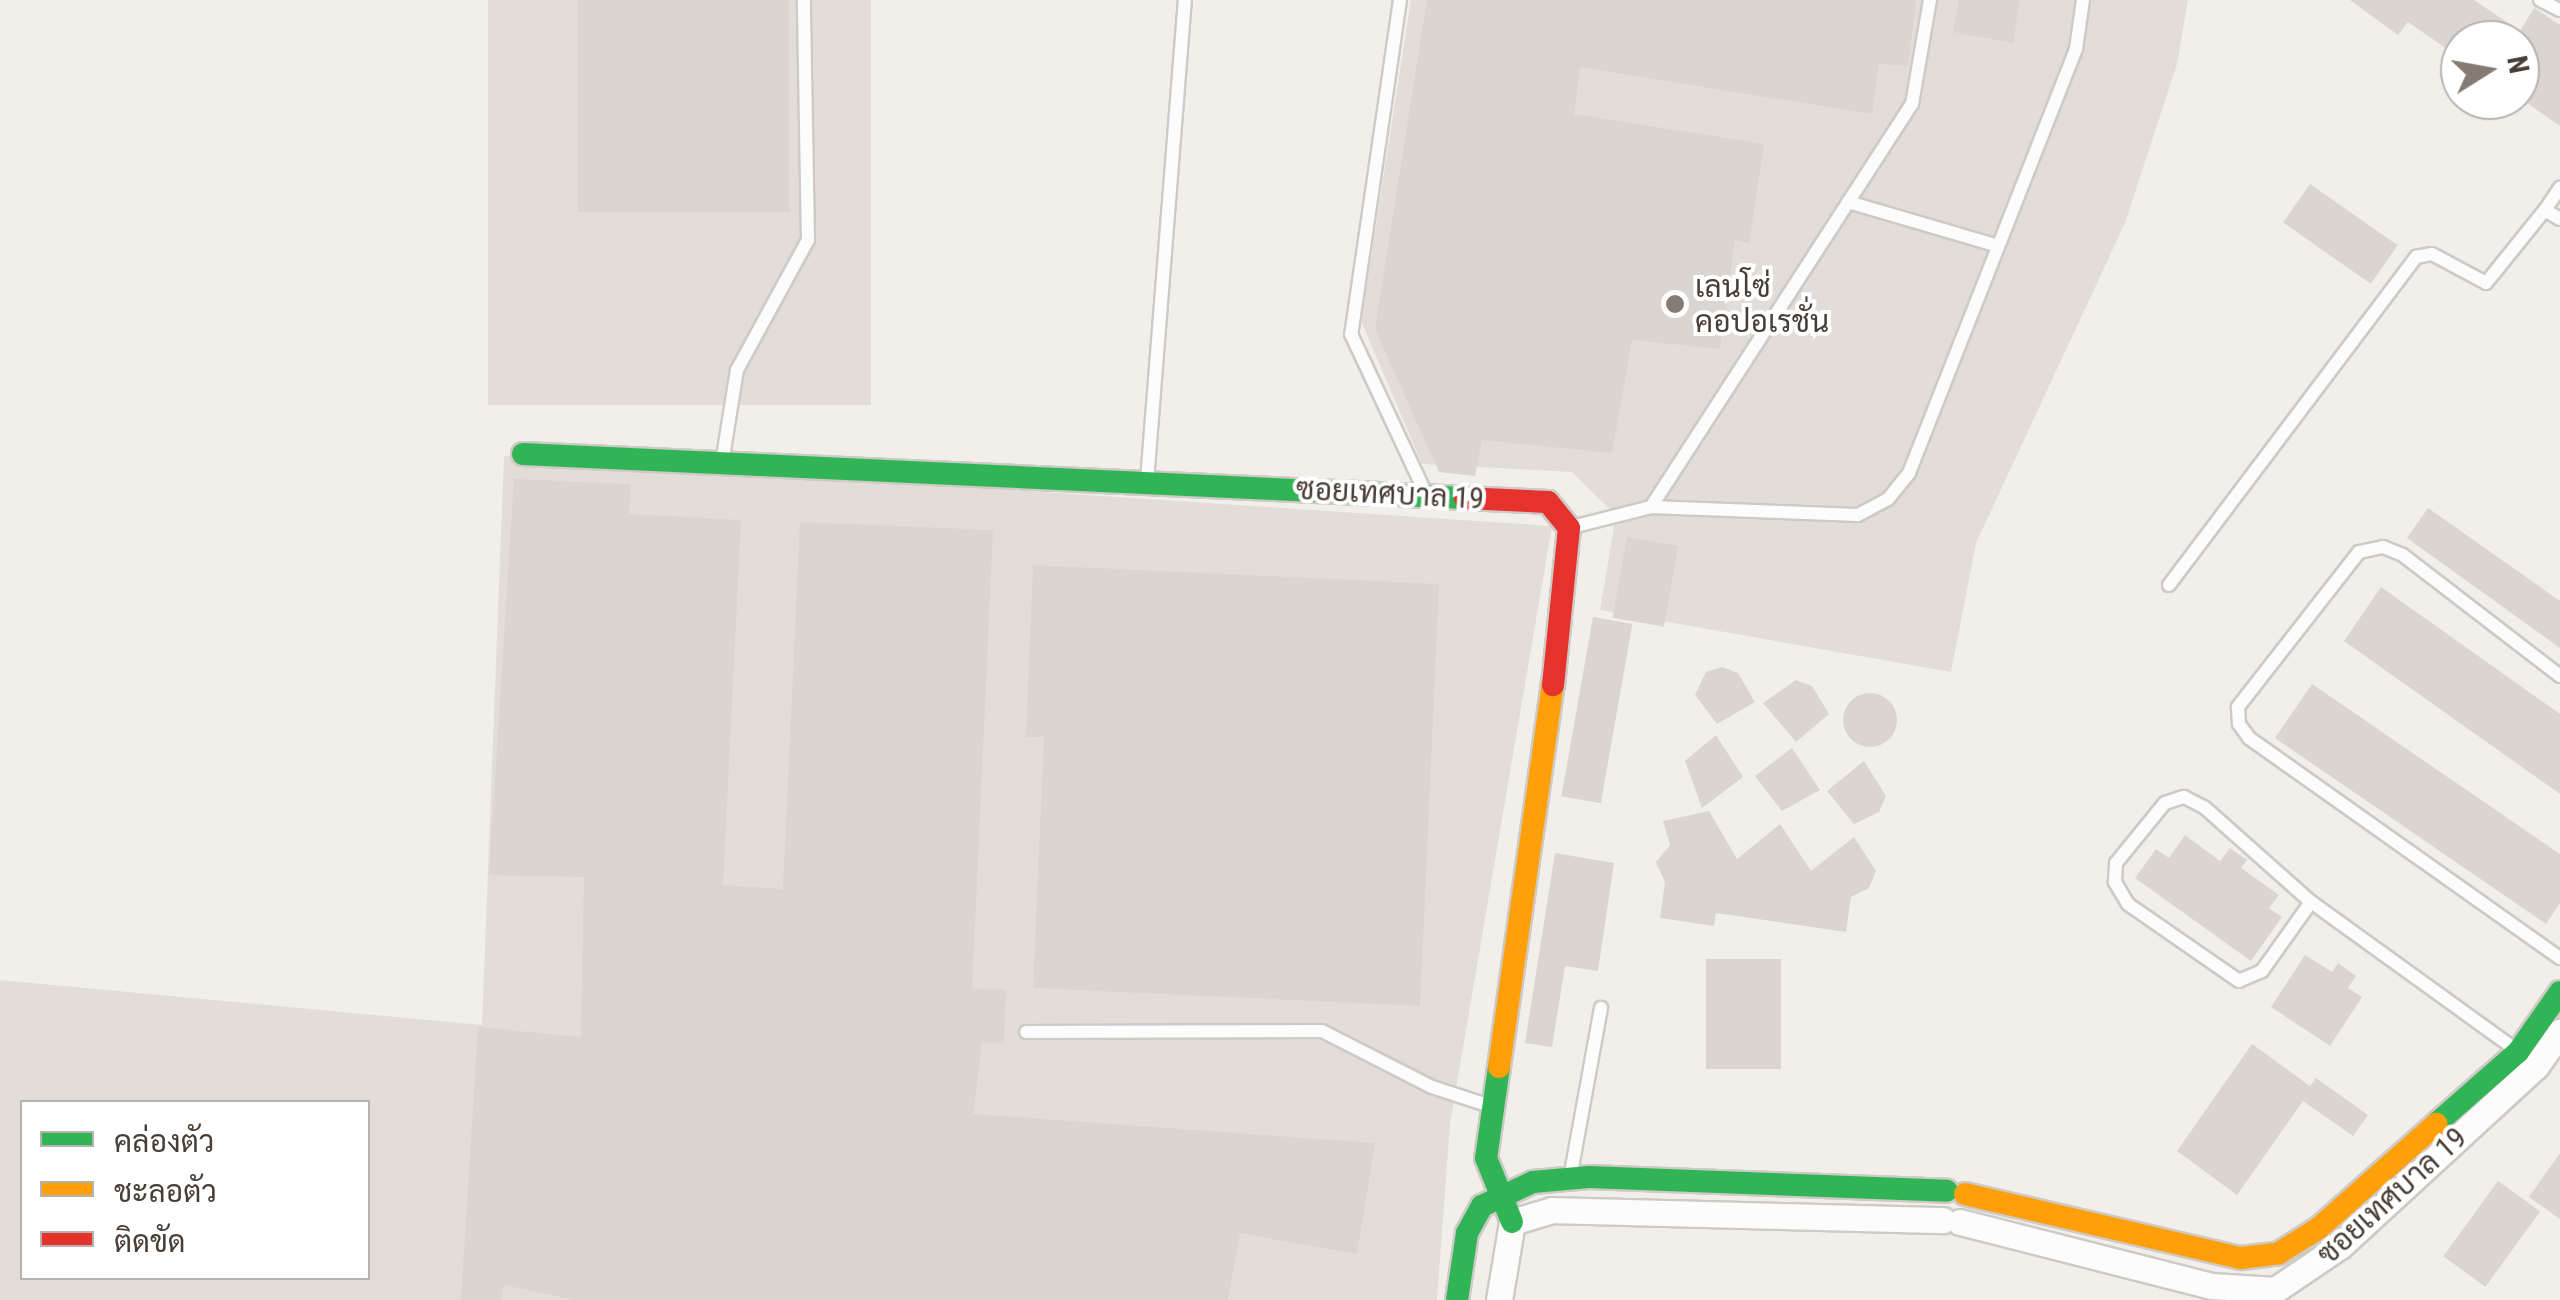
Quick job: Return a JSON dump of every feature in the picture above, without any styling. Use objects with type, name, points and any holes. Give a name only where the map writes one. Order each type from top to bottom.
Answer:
[{"type":"street","name":"ซอยเทศบาล 19","points":[[523,454],[1548,502],[1569,528]]},
{"type":"street","points":[[1499,1300],[1512,1222],[1498,1196],[1486,1158],[1569,570],[1569,528]]},
{"type":"street","name":"ซอยเทศบาล 19","points":[[1512,1222],[1570,1210],[1951,1221],[2212,1286],[2276,1290],[2293,1284],[2390,1200],[2527,1059],[2560,992]]},
{"type":"street","name":"ซอยเทศบาล 19","points":[[1498,1196],[1570,1178],[1956,1192],[2241,1258],[2279,1253],[2319,1228],[2373,1180],[2560,1032]]},
{"type":"street","points":[[2373,1180],[2390,1200]]},
{"type":"street","points":[[1457,1300],[1467,1233],[1482,1206],[1498,1196]]},
{"type":"lane","points":[[723,462],[737,370],[797,270],[808,240],[804,0]]},
{"type":"lane","points":[[1147,483],[1186,0]]},
{"type":"lane","points":[[1400,0],[1351,334],[1427,495]]},
{"type":"lane","points":[[1652,507],[1912,104],[1930,0]]},
{"type":"lane","points":[[1569,528],[1652,507],[1858,515],[1888,499],[1909,472],[2076,49],[2083,0]]},
{"type":"lane","points":[[2540,0],[2560,10]]},
{"type":"lane","points":[[2170,585],[2416,258],[2432,254],[2486,284],[2560,188]]},
{"type":"lane","points":[[1848,202],[1998,246]]},
{"type":"lane","points":[[2545,210],[2560,220]]},
{"type":"lane","points":[[2560,676],[2403,555],[2382,547],[2359,552],[2238,707],[2238,724],[2249,738],[2560,958]]},
{"type":"lane","points":[[2311,902],[2262,971],[2239,981],[2128,904],[2115,882],[2116,863],[2164,804],[2184,797],[2204,807],[2311,902],[2527,1059]]},
{"type":"lane","points":[[1570,1210],[1570,1178],[1601,1008]]},
{"type":"lane","points":[[1026,1032],[1322,1031],[1432,1087],[1493,1107]]},
{"type":"shaded area","points":[[488,0],[871,0],[871,405],[488,405]]},
{"type":"shaded area","points":[[1411,0],[2188,0],[2177,64],[2125,223],[1976,543],[1951,672],[1600,610],[1616,515],[1572,472],[1422,464],[1361,321]]},
{"type":"shaded area","points":[[504,456],[1552,526],[1450,1124],[1437,1300],[0,1300],[0,980],[482,1025]]},
{"type":"building","points":[[578,0],[789,0],[789,212],[578,212]]},
{"type":"building","points":[[1427,0],[1916,0],[1908,66],[1879,64],[1872,114],[1580,67],[1574,114],[1764,144],[1749,243],[1735,240],[1720,349],[1632,340],[1612,453],[1482,440],[1475,476],[1439,472],[1375,329]]},
{"type":"building","points":[[1959,0],[2020,0],[2013,43],[1953,32]]},
{"type":"building","points":[[2350,0],[2474,0],[2504,20],[2440,20],[2440,44],[2408,22],[2398,35]]},
{"type":"building","points":[[2534,8],[2560,25],[2560,126],[2540,112],[2540,20],[2527,20]]},
{"type":"building","points":[[2310,184],[2398,245],[2371,284],[2283,223]]},
{"type":"building","points":[[514,479],[631,484],[629,514],[741,520],[723,885],[783,889],[800,522],[993,530],[972,989],[1006,990],[1004,1043],[982,1042],[973,1114],[1375,1143],[1357,1254],[1240,1233],[1228,1300],[574,1300],[504,1285],[501,1300],[461,1300],[478,1027],[581,1037],[584,877],[489,875]]},
{"type":"building","points":[[2428,508],[2560,601],[2560,648],[2407,538]]},
{"type":"building","points":[[1627,537],[1678,546],[1664,627],[1613,618]]},
{"type":"building","points":[[1033,565],[1439,584],[1420,1006],[1033,988],[1044,737],[1026,737]]},
{"type":"building","points":[[2381,587],[2560,714],[2560,794],[2344,641]]},
{"type":"building","points":[[1593,617],[1632,624],[1601,803],[1561,796]]},
{"type":"building","points":[[1722,667],[1738,673],[1755,702],[1717,724],[1695,695],[1706,672]]},
{"type":"building","points":[[1796,680],[1812,686],[1829,714],[1796,742],[1763,703]]},
{"type":"building","points":[[2312,684],[2560,854],[2560,903],[2546,924],[2275,738]]},
{"type":"building","points":[[1870,693],[1889,701],[1897,720],[1889,739],[1870,747],[1851,739],[1843,720],[1851,701]]},
{"type":"building","points":[[1716,735],[1743,777],[1702,808],[1685,761]]},
{"type":"building","points":[[1792,748],[1820,790],[1782,811],[1755,776]]},
{"type":"building","points":[[1864,761],[1886,796],[1879,812],[1854,824],[1827,791]]},
{"type":"building","points":[[1709,811],[1737,859],[1780,824],[1811,871],[1854,837],[1876,871],[1869,888],[1851,897],[1846,932],[1716,913],[1714,926],[1660,918],[1665,882],[1656,862],[1670,845],[1663,821]]},
{"type":"building","points":[[2185,835],[2220,861],[2230,848],[2247,860],[2241,868],[2279,895],[2269,908],[2282,917],[2251,961],[2135,878],[2156,849],[2169,858]]},
{"type":"building","points":[[1555,853],[1614,863],[1598,971],[1565,966],[1552,1047],[1525,1043]]},
{"type":"building","points":[[2305,955],[2332,972],[2338,963],[2356,976],[2348,988],[2362,997],[2330,1046],[2271,1007]]},
{"type":"building","points":[[1706,959],[1781,959],[1781,1069],[1706,1069]]},
{"type":"building","points":[[2252,1044],[2310,1086],[2316,1078],[2368,1115],[2353,1136],[2303,1101],[2237,1195],[2177,1151]]},
{"type":"building","points":[[2560,1153],[2560,1219],[2529,1197]]},
{"type":"building","points":[[2498,1181],[2540,1212],[2485,1287],[2443,1256]]},
{"type":"traffic: fast","points":[[523,454],[1465,498]]},
{"type":"traffic: fast","points":[[2436,1124],[2518,1052],[2560,992]]},
{"type":"traffic: fast","points":[[1499,1067],[1486,1158],[1512,1222]]},
{"type":"traffic: fast","points":[[1457,1300],[1467,1233],[1482,1206],[1533,1182],[1589,1177],[1947,1191]]},
{"type":"traffic: slow","points":[[1499,1067],[1553,685]]},
{"type":"traffic: slow","points":[[1965,1194],[2241,1258],[2279,1253],[2319,1228],[2436,1124]]},
{"type":"traffic: jam","points":[[1465,498],[1548,502],[1569,528],[1553,685]]},
{"type":"place","name":"เลนโซ่ คอปอเรชั่น","points":[[1675,304]]}]
